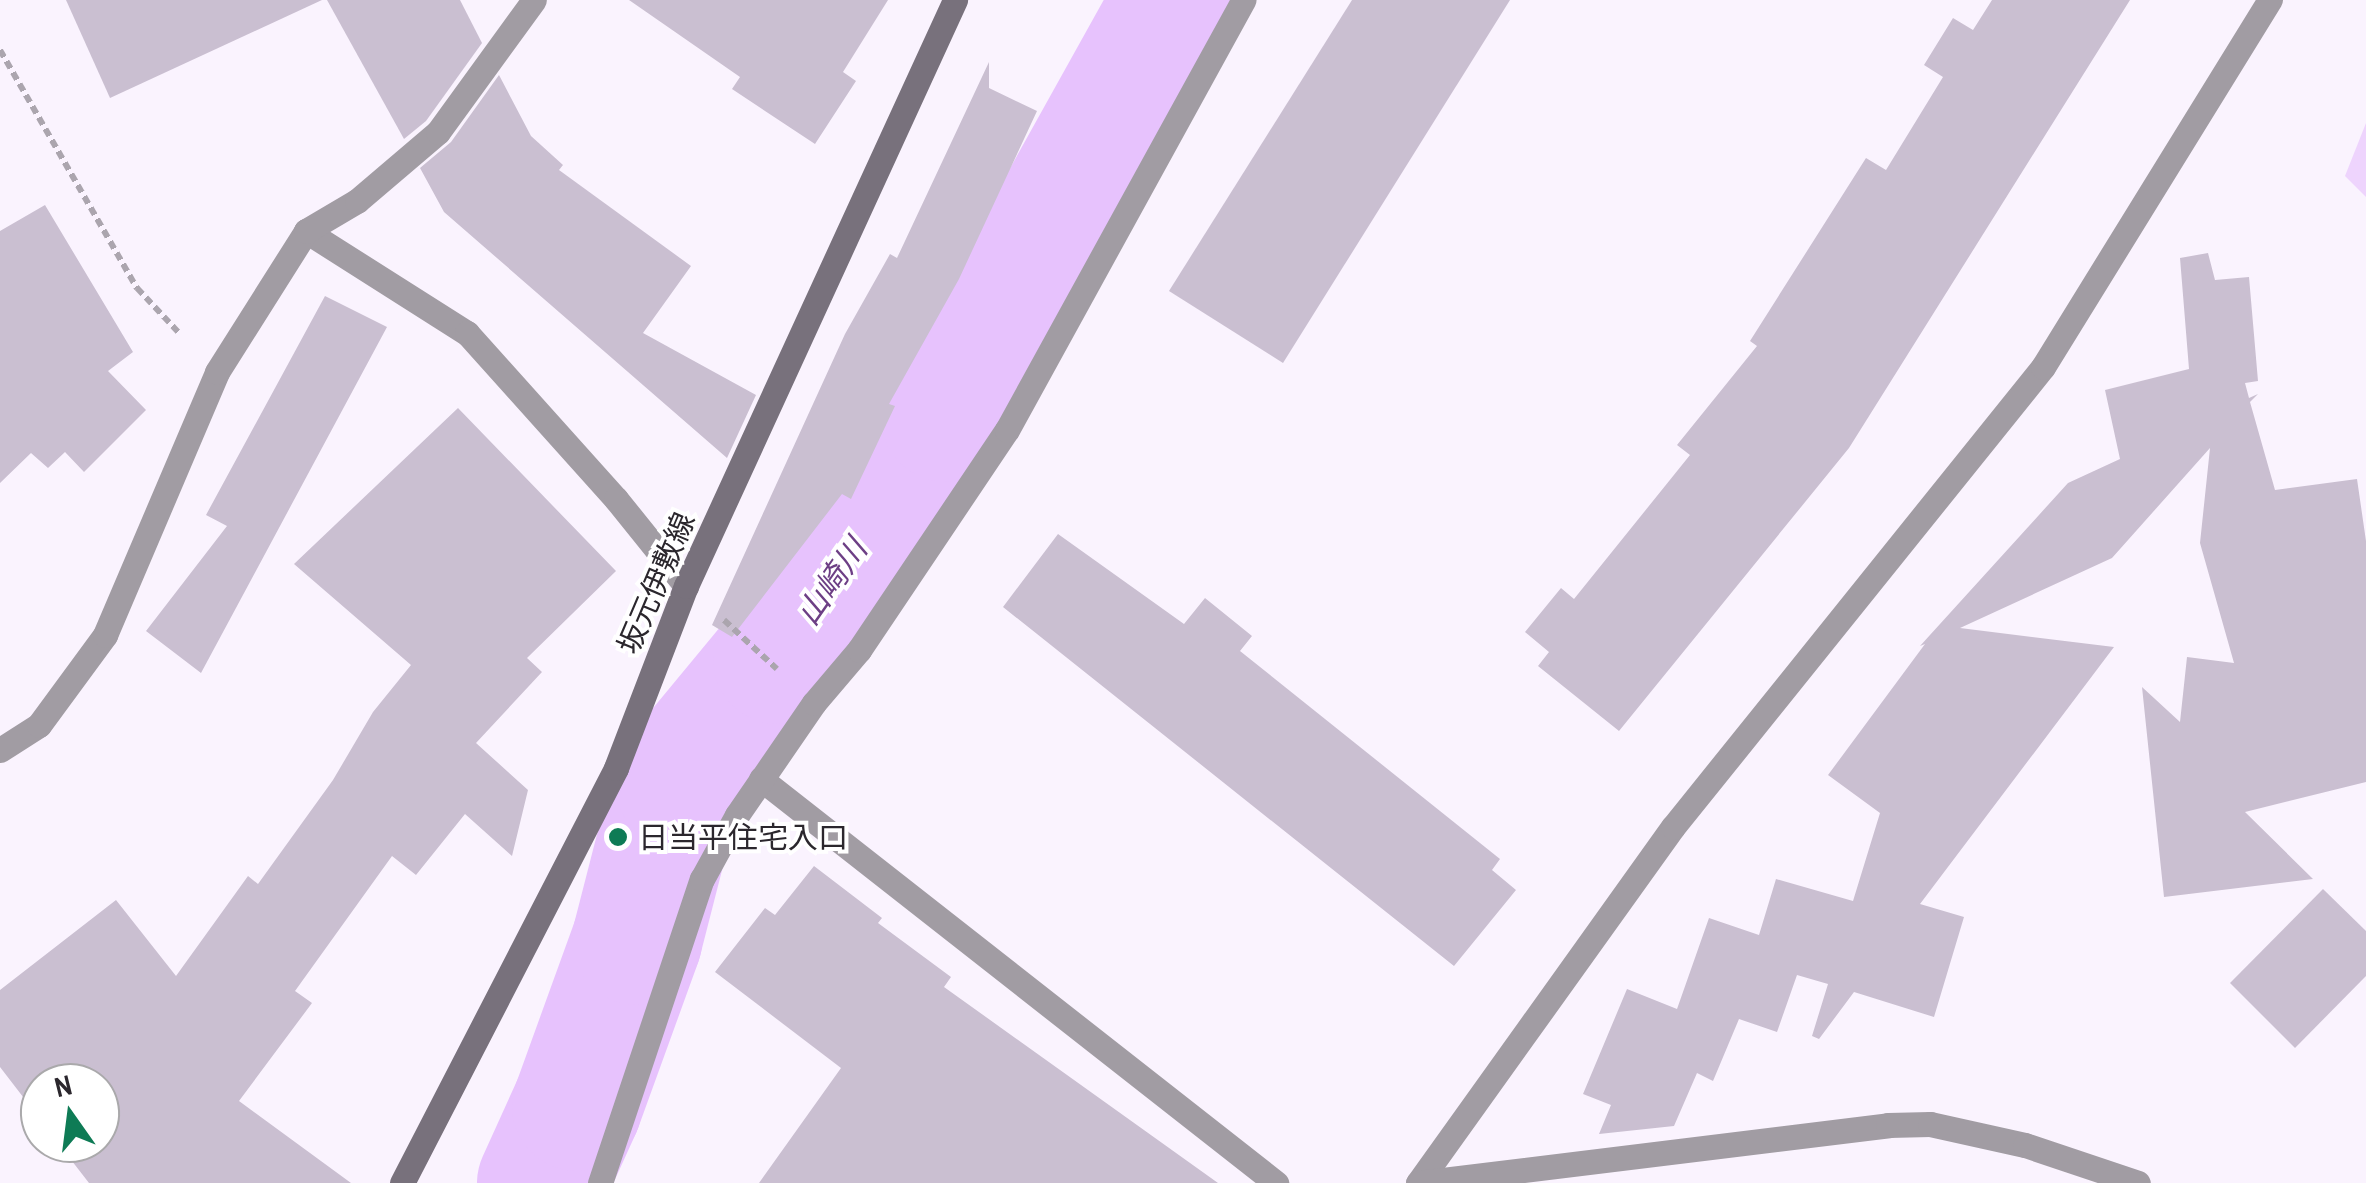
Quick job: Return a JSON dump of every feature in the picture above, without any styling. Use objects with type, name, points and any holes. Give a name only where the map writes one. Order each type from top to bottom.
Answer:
[{"type":"main road","name":"坂元伊敷線","points":[[402,1183],[616,768],[686,586],[955,0]]},
{"type":"street","points":[[0,750],[39,725],[105,636],[217,372],[306,231],[357,201],[438,132],[534,0]]},
{"type":"street","points":[[600,1183],[702,879],[761,779],[814,703],[858,650],[1006,430],[1243,0]]},
{"type":"street","points":[[2138,1183],[2025,1145],[1930,1124],[1888,1125],[1418,1183],[1673,827],[2043,367],[2270,0]]},
{"type":"street","points":[[306,231],[467,333],[616,500],[686,586]]},
{"type":"street","points":[[761,779],[1276,1183]]},
{"type":"path","points":[[0,50],[137,288],[217,372]]},
{"type":"path","points":[[686,586],[814,703]]},
{"type":"shaded area","points":[[2366,123],[2366,197],[2345,176]]},
{"type":"building","points":[[66,0],[322,0],[110,98]]},
{"type":"building","points":[[327,0],[460,0],[482,43],[426,121],[404,139]]},
{"type":"building","points":[[629,0],[888,0],[843,72],[856,81],[815,144],[732,89],[740,77]]},
{"type":"building","points":[[1352,0],[1510,0],[1283,363],[1169,291]]},
{"type":"building","points":[[1992,0],[2130,0],[1849,448],[1619,731],[1538,666],[1549,652],[1525,632],[1561,588],[1574,599],[1690,455],[1677,445],[1757,346],[1750,341],[1866,158],[1886,170],[1943,77],[1924,65],[1953,18],[1973,30]]},
{"type":"building","points":[[989,62],[989,88],[1037,111],[959,279],[889,404],[895,406],[851,499],[842,494],[732,637],[712,625],[845,334],[890,254],[897,258]]},
{"type":"building","points":[[499,75],[531,136],[563,165],[559,170],[691,266],[643,333],[756,395],[727,458],[444,212],[420,168],[451,142]]},
{"type":"building","points":[[45,205],[133,352],[108,371],[146,410],[84,472],[65,452],[48,468],[31,453],[0,483],[0,231]]},
{"type":"building","points":[[2208,253],[2215,280],[2249,277],[2258,381],[2245,383],[2249,398],[2258,394],[2250,402],[2275,490],[2357,479],[2366,541],[2366,782],[2245,812],[2313,879],[2164,897],[2142,687],[2180,722],[2187,657],[2234,663],[2200,543],[2210,448],[2112,558],[1960,628],[2114,647],[1920,904],[1964,917],[1934,1017],[1854,992],[1819,1039],[1812,1036],[1828,984],[1797,975],[1777,1032],[1739,1019],[1713,1081],[1697,1073],[1674,1126],[1599,1134],[1611,1105],[1583,1094],[1627,989],[1677,1009],[1709,918],[1759,935],[1776,879],[1853,901],[1880,813],[1828,775],[1925,644],[1920,646],[2068,483],[2120,459],[2105,390],[2189,369],[2180,258]]},
{"type":"building","points":[[325,296],[387,327],[201,673],[146,631],[227,526],[206,515]]},
{"type":"building","points":[[458,408],[616,571],[527,658],[542,672],[476,743],[528,790],[512,856],[465,814],[416,875],[392,856],[295,991],[312,1003],[239,1101],[351,1183],[89,1183],[74,1163],[120,1163],[120,1063],[20,1063],[20,1093],[0,1067],[0,990],[116,900],[176,976],[248,876],[258,884],[333,780],[373,712],[411,665],[294,564]]},
{"type":"building","points":[[1058,534],[1184,624],[1205,598],[1252,636],[1240,651],[1500,859],[1492,870],[1516,890],[1454,966],[1003,607]]},
{"type":"building","points":[[814,866],[882,918],[878,923],[951,977],[944,987],[1218,1183],[759,1183],[841,1068],[715,972],[765,908],[775,915]]},
{"type":"building","points":[[2323,889],[2366,931],[2366,976],[2295,1048],[2230,983]]},
{"type":"waterway","name":"山崎川","points":[[542,1183],[577,1106],[637,940],[678,780],[778,659],[946,417],[1178,0]]},
{"type":"place","name":"日当平住宅入口","points":[[618,837]]}]
